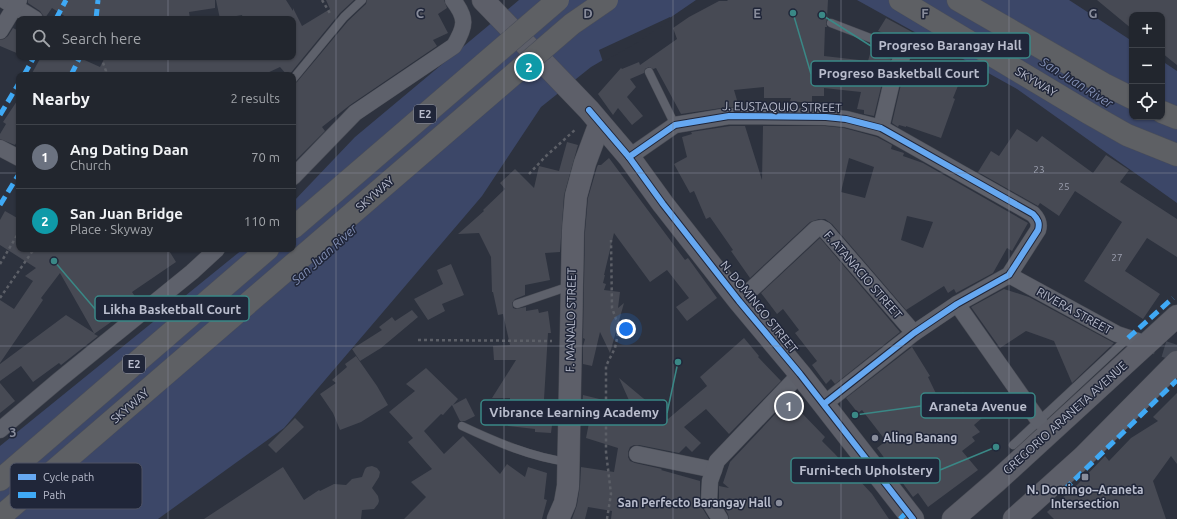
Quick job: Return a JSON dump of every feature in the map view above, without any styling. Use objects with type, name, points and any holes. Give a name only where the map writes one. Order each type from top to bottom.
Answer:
[{"type":"highway","name":"E2","points":[[296,225],[558,0]]},
{"type":"highway","name":"SKYWAY","points":[[63,463],[572,24],[607,0]]},
{"type":"highway","name":"SKYWAY","points":[[900,0],[1127,135],[1177,155]]},
{"type":"highway","points":[[958,0],[1104,84],[1129,96]]},
{"type":"highway","points":[[1165,113],[1177,118]]},
{"type":"highway","name":"E2","points":[[20,463],[265,252]]},
{"type":"highway","name":"E2","points":[[0,480],[10,471]]},
{"type":"highway","name":"SKYWAY","points":[[0,517],[10,508]]},
{"type":"main road","name":"N. DOMINGO STREET","points":[[484,0],[595,123],[629,157],[662,204],[739,301],[824,404],[907,517]]},
{"type":"main road","name":"F. MANALO STREET","points":[[558,519],[568,486],[573,231],[576,196],[595,123]]},
{"type":"main road","name":"GREGORIO ARANETA AVENUE","points":[[953,519],[997,481],[1177,316]]},
{"type":"main road","points":[[1014,519],[1083,456],[1177,362]]},
{"type":"street","points":[[296,174],[355,113],[454,46],[461,34],[464,22],[463,15],[453,0]]},
{"type":"street","points":[[0,31],[13,2],[31,16]]},
{"type":"street","points":[[878,40],[897,48],[901,51],[902,57],[893,77],[881,128]]},
{"type":"street","name":"J. EUSTAQUIO STREET","points":[[629,157],[675,125],[729,116],[826,116],[846,119],[881,128],[1033,214],[1038,221],[1038,230],[1009,275]]},
{"type":"street","points":[[0,148],[16,156]]},
{"type":"street","name":"F. ATANACIO STREET","points":[[739,301],[816,229],[821,228],[825,230],[914,333]]},
{"type":"street","points":[[0,430],[58,380],[192,272],[214,252]]},
{"type":"street","points":[[824,404],[914,333],[957,304],[1009,275]]},
{"type":"street","name":"RIVERA STREET","points":[[1009,275],[1117,334],[1135,340]]},
{"type":"street","points":[[957,304],[1039,421]]},
{"type":"street","points":[[720,519],[709,501],[710,481],[717,461],[800,374]]},
{"type":"street","points":[[637,454],[714,470]]},
{"type":"lane","points":[[296,75],[344,17],[362,0]]},
{"type":"lane","points":[[831,23],[878,40]]},
{"type":"lane","points":[[649,72],[675,125]]},
{"type":"lane","points":[[517,304],[564,288],[572,288]]},
{"type":"lane","points":[[1013,445],[1039,421],[1135,340]]},
{"type":"lane","points":[[462,426],[514,449],[553,460],[568,462]]},
{"type":"path","points":[[322,0],[337,26]]},
{"type":"path","points":[[102,60],[106,72]]},
{"type":"path","points":[[529,174],[546,156],[579,127],[595,123]]},
{"type":"path","points":[[0,264],[16,237]]},
{"type":"path","points":[[607,519],[611,494],[606,452],[606,366],[615,348],[620,324],[616,319],[612,308],[611,240]]},
{"type":"path","points":[[0,298],[32,252]]},
{"type":"path","points":[[418,340],[550,341]]},
{"type":"water","name":"San Juan River","points":[[519,0],[696,0],[639,39],[591,67],[541,107],[482,196],[284,428],[158,519],[0,519],[0,446],[239,252],[296,252],[296,199],[355,137]]},
{"type":"water","name":"San Juan River","points":[[857,0],[1069,0],[1129,39],[1129,120],[1165,120],[1165,63],[1177,71],[1177,203],[1017,89]]},
{"type":"pier","points":[[670,17],[671,19],[640,41],[603,62],[599,50]]},
{"type":"building","points":[[28,0],[215,0],[215,8],[189,12],[190,16],[64,16],[52,8],[46,16],[44,16],[40,11],[28,3]]},
{"type":"building","points":[[216,0],[286,0],[293,11],[293,8],[302,26],[330,9],[326,0],[354,0],[340,13],[291,72],[284,72],[280,67],[269,72],[33,72],[39,60],[85,60],[100,67],[104,60],[296,60],[296,16],[219,16]]},
{"type":"building","points":[[367,0],[444,0],[447,8],[438,14],[448,33],[433,40],[437,46],[350,105],[322,127],[325,131],[296,160],[296,82],[348,21],[366,4]]},
{"type":"building","points":[[727,0],[828,0],[824,56],[868,61],[870,54],[891,59],[884,75],[874,116],[864,114],[864,110],[857,109],[861,92],[824,88],[824,96],[812,96],[812,103],[790,101],[791,98],[764,98],[764,87],[734,90],[739,107],[728,107],[681,114],[656,68],[653,69],[649,67],[645,69],[644,73],[630,79],[636,87],[627,97],[643,116],[632,125],[618,108],[613,115],[598,94],[621,68],[622,69],[639,62],[640,65],[677,39],[673,28],[689,17],[719,1],[728,1]]},
{"type":"building","points":[[1097,0],[1177,0],[1177,65],[1165,55],[1165,12],[1129,12],[1129,27]]},
{"type":"building","points":[[886,18],[912,32],[906,43],[900,39],[878,31]]},
{"type":"building","points":[[13,28],[16,30],[16,53],[0,46],[0,40],[8,36]]},
{"type":"building","points":[[910,63],[962,76],[953,98],[955,99],[941,138],[906,126],[899,125],[898,127],[892,123],[902,80]]},
{"type":"building","points":[[16,102],[15,145],[0,139],[0,134],[6,124],[3,122]]},
{"type":"building","points":[[730,126],[745,126],[762,180],[763,126],[825,126],[844,128],[877,137],[892,145],[891,149],[904,153],[903,156],[923,163],[1028,223],[1012,251],[1007,248],[993,273],[956,293],[954,289],[948,293],[944,286],[906,310],[832,224],[825,219],[810,222],[750,278],[710,217],[706,219],[694,191],[690,193],[674,164],[687,157],[682,137],[692,134],[691,132]],"holes":[[[849,158],[874,167],[865,198],[841,192]],[[907,216],[933,222],[923,248],[901,240]]]},
{"type":"building","points":[[1017,129],[1037,142],[1042,136],[1093,173],[1106,155],[1129,170],[1120,182],[1177,219],[1177,257],[1147,238],[1125,271],[1160,294],[1143,319],[1084,281],[1122,222],[1075,191],[1059,216],[1040,203],[1038,206],[978,172],[991,151],[999,156]]},
{"type":"building","points":[[567,142],[578,145],[564,195],[560,252],[545,253],[550,280],[525,285],[525,295],[515,299],[512,303],[513,308],[516,309],[526,307],[526,311],[538,309],[539,313],[548,311],[551,333],[548,333],[543,416],[553,417],[551,433],[535,432],[535,429],[508,426],[510,398],[492,398],[516,360],[494,360],[493,346],[510,345],[503,314],[498,315],[492,292],[491,257],[479,233],[458,234],[484,211],[483,210],[505,189],[500,183],[515,169],[534,188],[539,166],[559,171]]},
{"type":"building","points":[[609,158],[685,260],[688,258],[717,298],[687,321],[676,307],[689,298],[667,270],[650,282],[614,233],[604,275],[603,283],[606,284],[604,290],[620,292],[618,308],[624,303],[610,353],[600,332],[592,366],[583,364],[583,346],[585,339],[583,338],[585,232],[588,198],[597,167]]},
{"type":"building","points":[[5,211],[16,217],[16,252],[170,252],[176,262],[132,292],[136,298],[117,310],[121,315],[94,334],[98,336],[61,365],[59,363],[33,382],[21,366],[0,381],[0,364],[66,315],[94,333],[60,273],[41,298],[43,300],[0,363],[0,300],[14,309],[33,281],[25,276],[36,268],[0,245],[0,220]]},
{"type":"building","points":[[820,238],[900,332],[835,384],[831,379],[826,384],[812,365],[817,361],[795,333],[799,330],[783,309],[777,314],[761,293]]},
{"type":"building","points":[[451,264],[464,295],[442,304],[445,311],[428,320],[414,299],[443,284],[437,270]]},
{"type":"building","points":[[1004,289],[1029,297],[1114,343],[1072,383],[1054,341],[1026,331],[1000,348],[971,307]]},
{"type":"building","points":[[412,310],[418,317],[381,348],[360,361],[352,349],[382,330],[379,327],[392,317],[395,321]]},
{"type":"building","points":[[744,338],[759,356],[758,357],[781,381],[729,434],[706,409],[684,427],[701,443],[692,452],[686,446],[679,453],[634,445],[630,447],[628,452],[630,461],[700,481],[701,506],[709,519],[611,519],[612,511],[588,507],[585,519],[572,519],[577,505],[581,467],[614,472],[618,448],[586,438],[590,418],[586,417],[588,410],[582,409],[583,395],[632,407],[619,378],[668,419],[707,386],[700,377]]},
{"type":"building","points":[[912,347],[930,376],[928,377],[943,408],[963,392],[976,407],[974,409],[982,418],[974,425],[980,432],[972,437],[975,441],[962,451],[978,470],[928,507],[918,493],[913,497],[877,448],[886,441],[862,410],[858,413],[846,398]]},
{"type":"building","points":[[356,356],[388,405],[361,422],[340,430],[333,413],[320,394],[336,383],[332,380],[347,367],[345,364]]},
{"type":"building","points":[[426,368],[458,399],[453,405],[466,398],[475,416],[465,421],[460,421],[452,405],[443,415],[441,414],[424,431],[444,454],[463,436],[500,474],[507,464],[525,477],[528,467],[547,473],[544,499],[547,500],[542,519],[404,519],[426,497],[411,482],[432,469],[408,442],[413,438],[389,412],[415,391],[406,384]]},
{"type":"building","points":[[0,383],[15,401],[0,413]]},
{"type":"building","points":[[1177,393],[1177,464],[1171,456],[1153,481],[1166,519],[1054,519],[1047,512],[1078,484],[1105,456],[1109,461],[1131,438],[1158,421],[1153,417]]},
{"type":"building","points":[[794,394],[802,403],[797,408],[825,437],[822,441],[872,494],[889,519],[729,519],[728,514],[719,499],[719,486],[729,488],[723,483],[730,462]]},
{"type":"building","points":[[295,418],[304,427],[276,453],[268,445]]},
{"type":"building","points":[[372,466],[377,468],[380,472],[379,477],[372,488],[378,496],[379,501],[374,509],[362,510],[361,519],[204,519],[283,467],[304,500],[319,490],[320,491],[334,484],[346,485],[352,479],[362,477],[365,469]]},
{"type":"tunnel","points":[[1141,342],[1177,353]]},
{"type":"marked path","points":[[58,16],[66,0]]},
{"type":"marked path","points":[[96,16],[98,0]]},
{"type":"marked path","points":[[26,72],[32,60]]},
{"type":"marked path","points":[[72,72],[78,60]]},
{"type":"marked path","points":[[0,115],[16,88]]},
{"type":"marked path","points":[[0,205],[16,179]]},
{"type":"marked path","points":[[1128,338],[1173,298]]},
{"type":"marked path","points":[[1064,490],[1177,380]]},
{"type":"marked path","points":[[900,519],[907,512]]},
{"type":"cycle path","points":[[589,110],[629,157],[663,204],[739,301],[800,374],[913,519]]},
{"type":"cycle path","points":[[629,157],[675,125],[729,116],[826,117],[846,119],[881,128],[1033,214],[1039,223],[1039,228],[1009,275],[957,304],[914,333],[824,404]]},
{"type":"place","name":"Progreso Basketball Court","points":[[793,13]]},
{"type":"place","name":"Progreso Barangay Hall","points":[[822,15]]},
{"type":"place","name":"San Juan Bridge","points":[[529,67]]},
{"type":"place","name":"Likha Basketball Court","points":[[54,261]]},
{"type":"place","name":"Vibrance Learning Academy","points":[[678,362]]},
{"type":"place","name":"Ang Dating Daan","points":[[789,406]]},
{"type":"place","name":"Araneta Avenue","points":[[855,415]]},
{"type":"place","name":"Aling Banang","points":[[875,438]]},
{"type":"place","name":"Furni-tech Upholstery","points":[[996,447]]},
{"type":"place","name":"N. Domingo–Araneta Intersection","points":[[1085,477]]},
{"type":"place","name":"San Perfecto Barangay Hall","points":[[779,503]]}]
